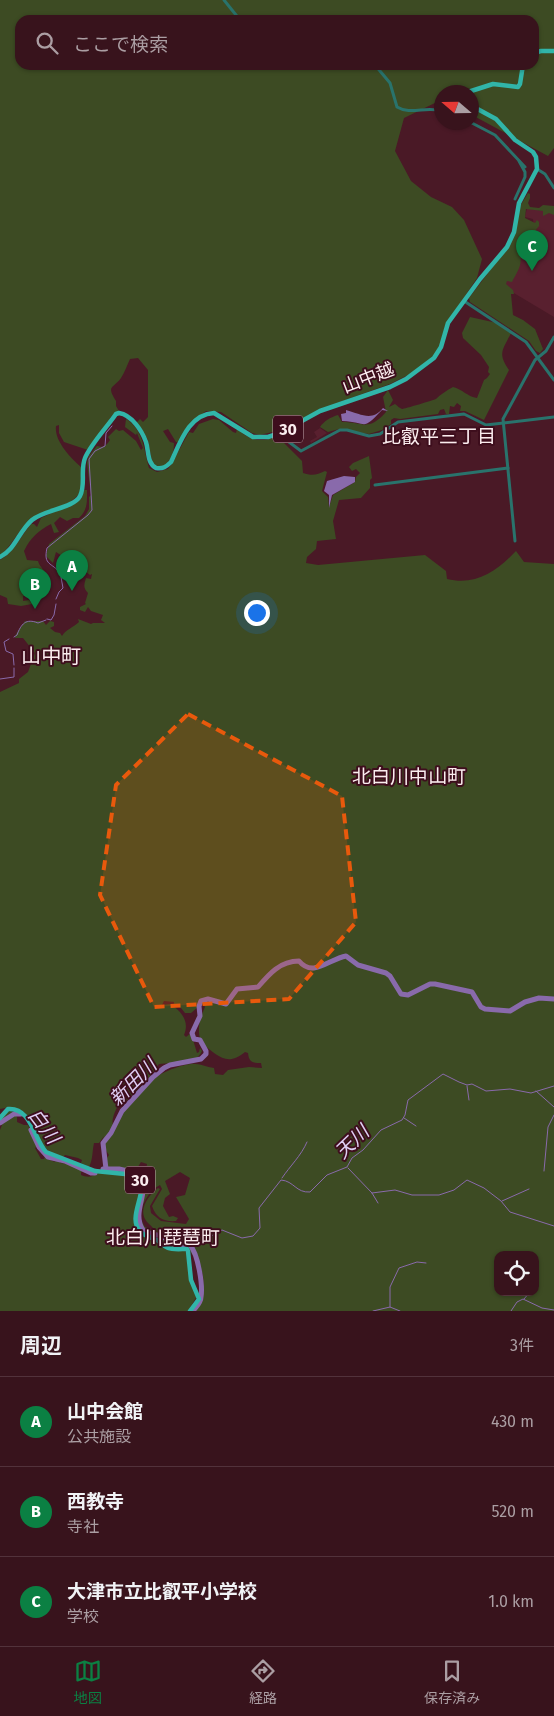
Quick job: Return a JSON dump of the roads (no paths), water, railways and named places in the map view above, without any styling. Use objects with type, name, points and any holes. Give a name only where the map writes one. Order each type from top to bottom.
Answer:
[{"type":"main road","points":[[539,52],[554,51]]},
{"type":"main road","points":[[479,88],[493,84],[518,87],[522,70]]},
{"type":"main road","points":[[479,110],[496,119],[515,140],[533,152],[536,157],[537,169]]},
{"type":"main road","name":"山中越","points":[[0,557],[11,550],[32,520],[43,513],[75,502],[80,497],[83,465],[88,452],[116,414],[126,414],[141,431],[146,442],[150,462],[156,468],[166,466],[171,462],[190,426],[208,413],[219,415],[253,437],[260,438],[280,433],[320,411],[390,387],[406,379],[437,354],[448,323],[480,279],[507,247],[514,232],[519,203],[537,169]]},
{"type":"main road","name":"30","points":[[0,1118],[8,1110],[18,1111],[24,1114],[46,1152],[95,1171],[135,1175],[138,1177],[142,1186],[135,1217],[136,1224],[141,1233],[157,1240],[170,1249],[187,1249],[188,1251],[191,1280],[199,1299],[190,1311]]},
{"type":"street","points":[[224,0],[236,15]]},
{"type":"street","points":[[379,70],[390,83],[397,107],[406,110],[434,110]]},
{"type":"street","points":[[479,127],[495,135],[524,168],[525,177],[515,199]]},
{"type":"street","points":[[537,169],[545,174],[554,188]]},
{"type":"street","points":[[464,301],[526,342],[554,380]]},
{"type":"street","points":[[515,541],[502,423],[534,360],[546,351],[554,338]]},
{"type":"street","points":[[280,433],[285,439],[301,450],[340,430],[369,436],[380,434],[398,422],[412,420],[464,414],[486,425],[554,417]]},
{"type":"street","points":[[375,485],[508,468]]},
{"type":"waterway","points":[[60,573],[47,561],[47,548],[92,510],[89,459],[95,451],[105,446],[106,433],[112,426]]},
{"type":"waterway","points":[[56,599],[63,588],[61,577]]},
{"type":"waterway","points":[[47,619],[51,620],[56,604]]},
{"type":"waterway","points":[[14,637],[24,623],[30,621],[38,623],[46,620]]},
{"type":"waterway","points":[[9,639],[4,642],[6,651],[13,654],[14,665]]},
{"type":"waterway","points":[[0,679],[14,677],[14,668]]},
{"type":"waterway","name":"新田川","points":[[106,1169],[103,1143],[111,1133],[122,1111],[153,1077],[164,1068],[201,1059],[206,1054],[200,1040],[194,1039],[192,1033],[200,1016],[199,1006],[201,1001],[208,999],[226,1004],[237,989],[258,987],[271,973],[286,963],[299,961],[304,966],[316,968],[346,956],[358,965],[386,973],[390,976],[401,994],[408,995],[430,984],[435,984],[472,992],[481,1007],[485,1009],[510,1011],[525,1002],[539,998],[554,999]]},
{"type":"waterway","name":"天川","points":[[192,1247],[222,1230],[242,1238],[253,1236],[260,1228],[259,1208],[281,1180],[289,1182],[301,1191],[310,1192],[327,1175],[347,1167],[352,1158],[363,1150],[381,1130],[402,1120],[408,1100],[443,1074],[459,1082],[467,1085],[472,1084],[486,1091],[510,1089],[531,1093],[554,1086]]},
{"type":"waterway","points":[[467,1086],[469,1100]]},
{"type":"waterway","points":[[536,1091],[554,1107]]},
{"type":"waterway","name":"白川","points":[[0,1123],[14,1114],[21,1114]]},
{"type":"waterway","points":[[544,1171],[548,1127],[554,1115]]},
{"type":"waterway","points":[[404,1118],[416,1126]]},
{"type":"waterway","name":"白川","points":[[31,1130],[39,1147],[48,1157],[65,1161],[95,1173]]},
{"type":"waterway","points":[[282,1178],[307,1142]]},
{"type":"waterway","points":[[348,1168],[372,1193],[378,1203]]},
{"type":"waterway","name":"白川","points":[[103,1169],[119,1169],[141,1174],[143,1188],[139,1216],[143,1230],[162,1236],[173,1244],[190,1245],[193,1249],[201,1278],[200,1301],[193,1311]]},
{"type":"waterway","points":[[372,1193],[395,1190],[412,1195],[439,1195],[454,1190],[467,1180],[484,1188],[501,1201],[510,1212],[554,1226]]},
{"type":"waterway","points":[[502,1201],[529,1189]]},
{"type":"waterway","points":[[390,1307],[390,1287],[399,1268],[417,1262],[426,1263]]},
{"type":"waterway","points":[[511,1311],[517,1302],[523,1299],[542,1308],[554,1310]]},
{"type":"waterway","points":[[373,1311],[390,1307],[400,1311]]},
{"type":"place","name":"大津市立比叡平小学校","points":[[532,271]]},
{"type":"place","name":"山中会館","points":[[72,591]]},
{"type":"place","name":"西教寺","points":[[35,609]]},
{"type":"district","name":"比叡平三丁目","points":[[439,436]]},
{"type":"district","name":"山中町","points":[[51,656]]},
{"type":"district","name":"北白川中山町","points":[[409,776]]},
{"type":"district","name":"北白川琵琶町","points":[[163,1237]]}]
